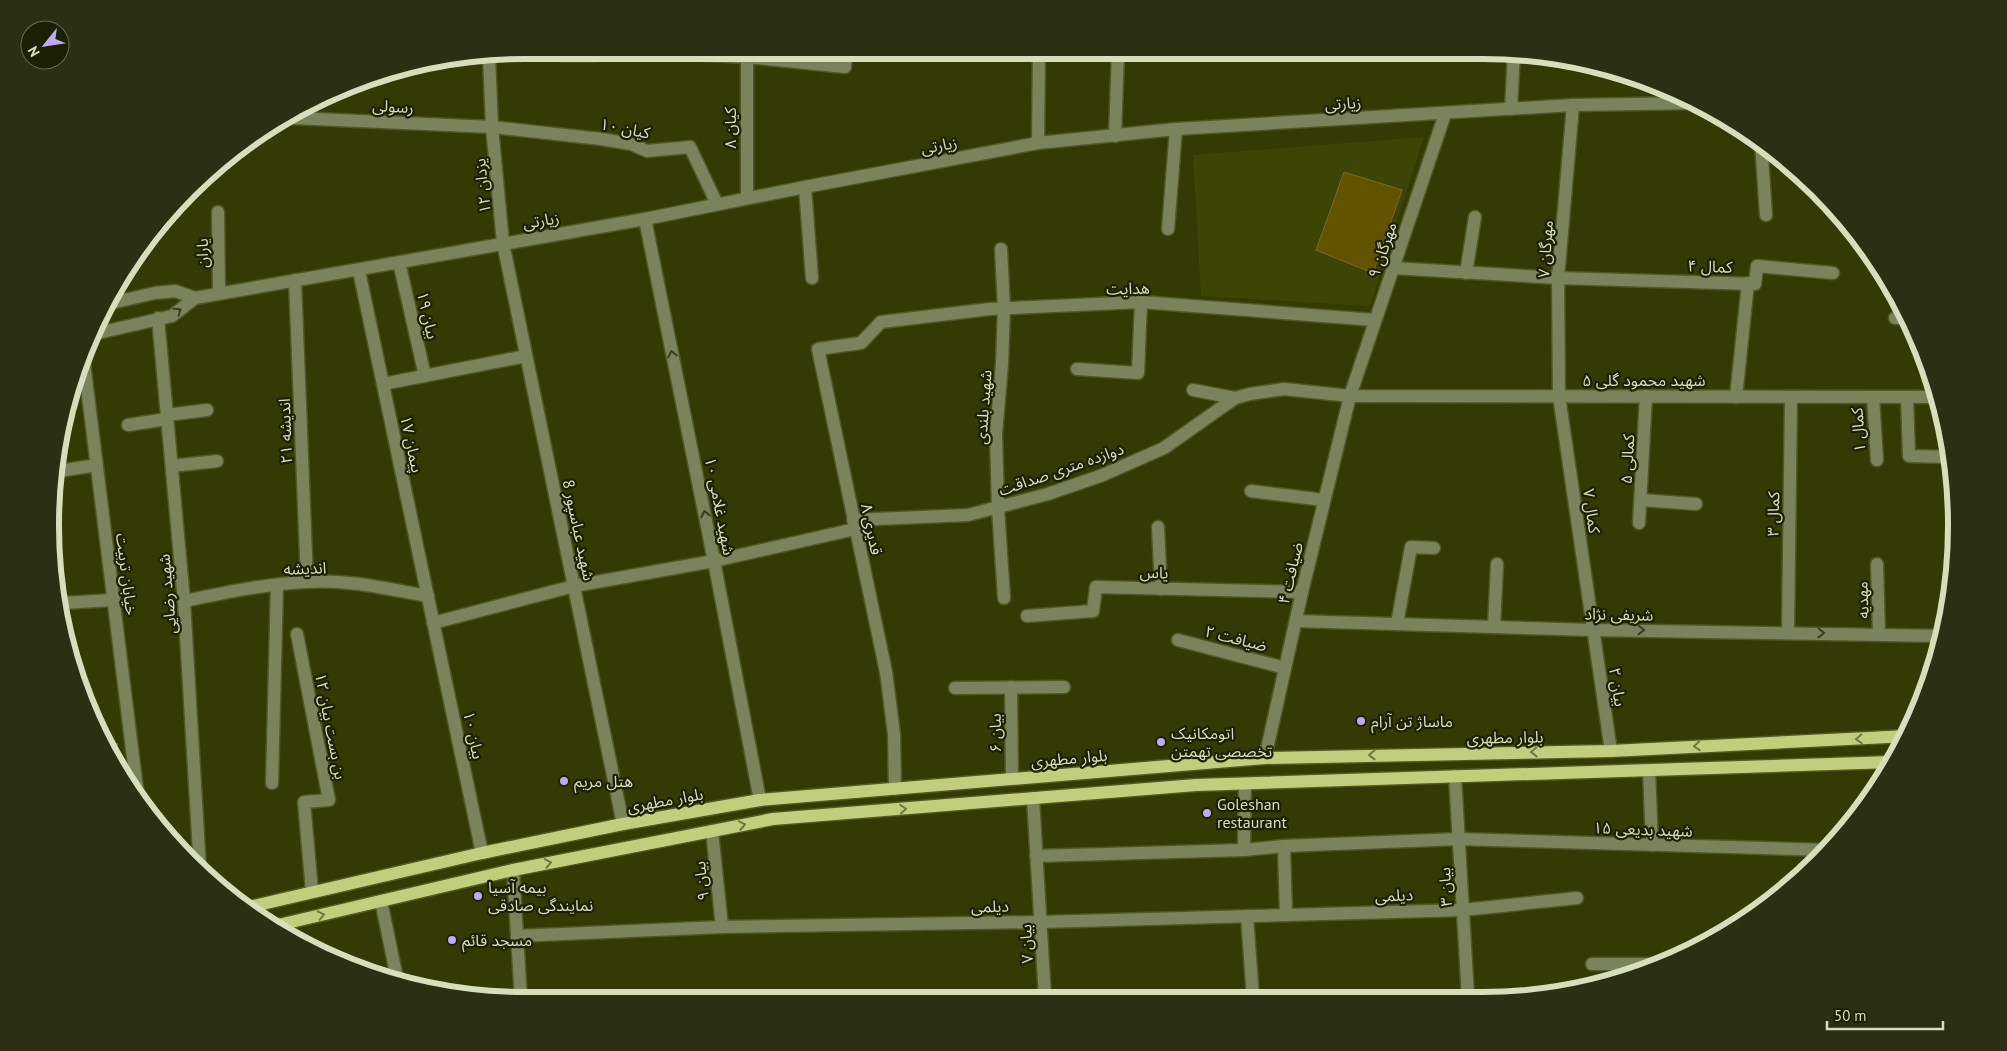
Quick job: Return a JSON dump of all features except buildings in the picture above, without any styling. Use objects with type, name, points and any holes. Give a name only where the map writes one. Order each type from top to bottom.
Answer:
[{"type":"main road","name":"بلوار مطهری","points":[[254,906],[482,853],[622,824],[760,800],[1265,758],[1611,751],[1898,737]]},
{"type":"main road","points":[[282,924],[513,870],[774,819],[1196,785],[1884,762]]},
{"type":"main road","points":[[1163,766],[1167,787]]},
{"type":"street","name":"کیان ۸","points":[[746,59],[746,198]]},
{"type":"street","points":[[766,59],[845,67],[845,59]]},
{"type":"street","points":[[1038,144],[1039,59]]},
{"type":"street","points":[[1115,136],[1118,59]]},
{"type":"street","points":[[1511,109],[1514,60]]},
{"type":"street","name":"یزدان ۱۲","points":[[489,61],[492,127],[503,242]]},
{"type":"street","name":"زیارتی","points":[[101,332],[172,316],[195,298],[359,270],[503,242],[645,219],[805,186],[1038,144],[1176,129],[1573,105],[1680,103]]},
{"type":"street","name":"مهرگان ۷","points":[[1559,396],[1558,278],[1573,105]]},
{"type":"street","name":"مهرگان ۹","points":[[1350,396],[1445,114]]},
{"type":"street","name":"رسولی","points":[[297,118],[492,127]]},
{"type":"street","name":"کیان ۱۰","points":[[492,127],[601,139],[631,144],[647,151],[690,147],[717,204]]},
{"type":"street","points":[[1168,229],[1176,129]]},
{"type":"street","points":[[1763,153],[1766,215]]},
{"type":"street","points":[[805,186],[812,278]]},
{"type":"street","name":"یاران","points":[[218,212],[219,294]]},
{"type":"street","points":[[1466,272],[1475,217]]},
{"type":"street","name":"شهید غلامی ۱۰","points":[[645,219],[760,800]]},
{"type":"street","name":"شهید عباسپور 8","points":[[503,242],[622,824]]},
{"type":"street","name":"شهید بلندی","points":[[1001,249],[1004,308],[1002,364],[996,434],[998,508],[1004,598]]},
{"type":"street","name":"بیان ۱۹","points":[[399,262],[426,376]]},
{"type":"street","points":[[1748,283],[1754,284],[1757,266],[1833,273]]},
{"type":"street","name":"کمال ۴","points":[[1393,268],[1558,278],[1748,283],[1736,397]]},
{"type":"street","name":"پیمان ۱۷","points":[[359,270],[433,623]]},
{"type":"street","name":"اندیشه ۲۱","points":[[295,280],[307,582]]},
{"type":"street","name":"زیارتی","points":[[116,302],[155,293],[175,291],[195,298]]},
{"type":"street","points":[[1077,369],[1138,373],[1140,302]]},
{"type":"street","name":"هدایت","points":[[881,322],[1004,308],[1140,302],[1375,320]]},
{"type":"street","name":"شهید رضایی","points":[[158,318],[184,601],[199,860]]},
{"type":"street","name":"قدیری ۸","points":[[881,322],[862,344],[818,349],[886,672],[894,734],[895,789]]},
{"type":"street","points":[[383,384],[526,356]]},
{"type":"street","name":"خیابان تربیت","points":[[85,372],[136,784]]},
{"type":"street","name":"دوازده متری صداقت","points":[[433,623],[574,586],[714,561],[854,524],[968,515],[1048,494],[1103,475],[1164,448],[1234,398],[1284,389],[1350,396]]},
{"type":"street","points":[[1193,390],[1234,398]]},
{"type":"street","name":"شهید محمود گلی ۵","points":[[1350,396],[1930,397]]},
{"type":"street","name":"ضیافت ۴","points":[[1265,758],[1302,592],[1350,396]]},
{"type":"street","name":"کمال ۷","points":[[1559,396],[1593,630]]},
{"type":"street","name":"کمالی ۵","points":[[1639,523],[1646,396]]},
{"type":"street","name":"کمال ۳","points":[[1788,632],[1791,397]]},
{"type":"street","name":"کمال ۱","points":[[1872,397],[1877,460]]},
{"type":"street","points":[[1906,397],[1909,456],[1943,456]]},
{"type":"street","points":[[128,425],[207,410]]},
{"type":"street","points":[[172,466],[217,461]]},
{"type":"street","points":[[63,470],[97,465]]},
{"type":"street","points":[[1251,491],[1324,500]]},
{"type":"street","points":[[1641,500],[1696,504]]},
{"type":"street","points":[[1158,527],[1161,588]]},
{"type":"street","points":[[1397,624],[1412,546],[1434,548]]},
{"type":"street","points":[[1494,627],[1497,564]]},
{"type":"street","name":"مهدیه","points":[[1877,564],[1879,634]]},
{"type":"street","name":"اندیشه","points":[[184,601],[228,592],[307,582],[357,584],[428,596]]},
{"type":"street","points":[[272,783],[277,585]]},
{"type":"street","name":"یاس","points":[[1027,616],[1093,611],[1096,587],[1302,592]]},
{"type":"street","points":[[66,602],[114,600]]},
{"type":"street","name":"شریفی نژاد","points":[[1296,621],[1593,630],[1934,636]]},
{"type":"street","name":"بیان ۱۰","points":[[433,623],[482,853]]},
{"type":"street","name":"بیان ۲","points":[[1593,630],[1611,751]]},
{"type":"street","name":"بن بست بیان ۱۲","points":[[298,634],[329,800],[304,802],[312,891]]},
{"type":"street","name":"ضیافت ۲","points":[[1178,640],[1285,668]]},
{"type":"street","points":[[955,688],[1064,686]]},
{"type":"street","name":"بیان ۶","points":[[1011,687],[1012,779]]},
{"type":"street","points":[[1649,770],[1652,845]]},
{"type":"street","name":"بیان ۳","points":[[1456,776],[1468,992]]},
{"type":"street","points":[[1244,850],[1245,784]]},
{"type":"street","name":"بیان ۷","points":[[1033,798],[1045,992]]},
{"type":"street","name":"بیان ۹","points":[[712,831],[722,927]]},
{"type":"street","name":"شهید بدیعی ۱۵","points":[[1036,856],[1244,850],[1284,846],[1459,839],[1817,850]]},
{"type":"street","points":[[1284,846],[1286,915]]},
{"type":"street","points":[[513,870],[520,992]]},
{"type":"street","name":"دیلمی","points":[[517,936],[722,927],[1041,922],[1463,910],[1577,898]]},
{"type":"street","points":[[381,901],[396,973]]},
{"type":"street","points":[[1247,916],[1253,992]]},
{"type":"street","points":[[1592,964],[1640,964]]},
{"type":"shaded area","points":[[1424,137],[1370,306],[1201,296],[1193,155]]},
{"type":"place","name":"ماساژ تن آرام","points":[[1361,721]]},
{"type":"place","name":"اتومکانیک تخصصی تهمتن","points":[[1161,742]]},
{"type":"place","name":"هتل مریم","points":[[564,781]]},
{"type":"place","name":"Goleshan restaurant","points":[[1207,813]]},
{"type":"place","name":"بیمه آسیا نمایندگی صادقی","points":[[478,896]]},
{"type":"place","name":"مسجد قائم","points":[[452,940]]}]
